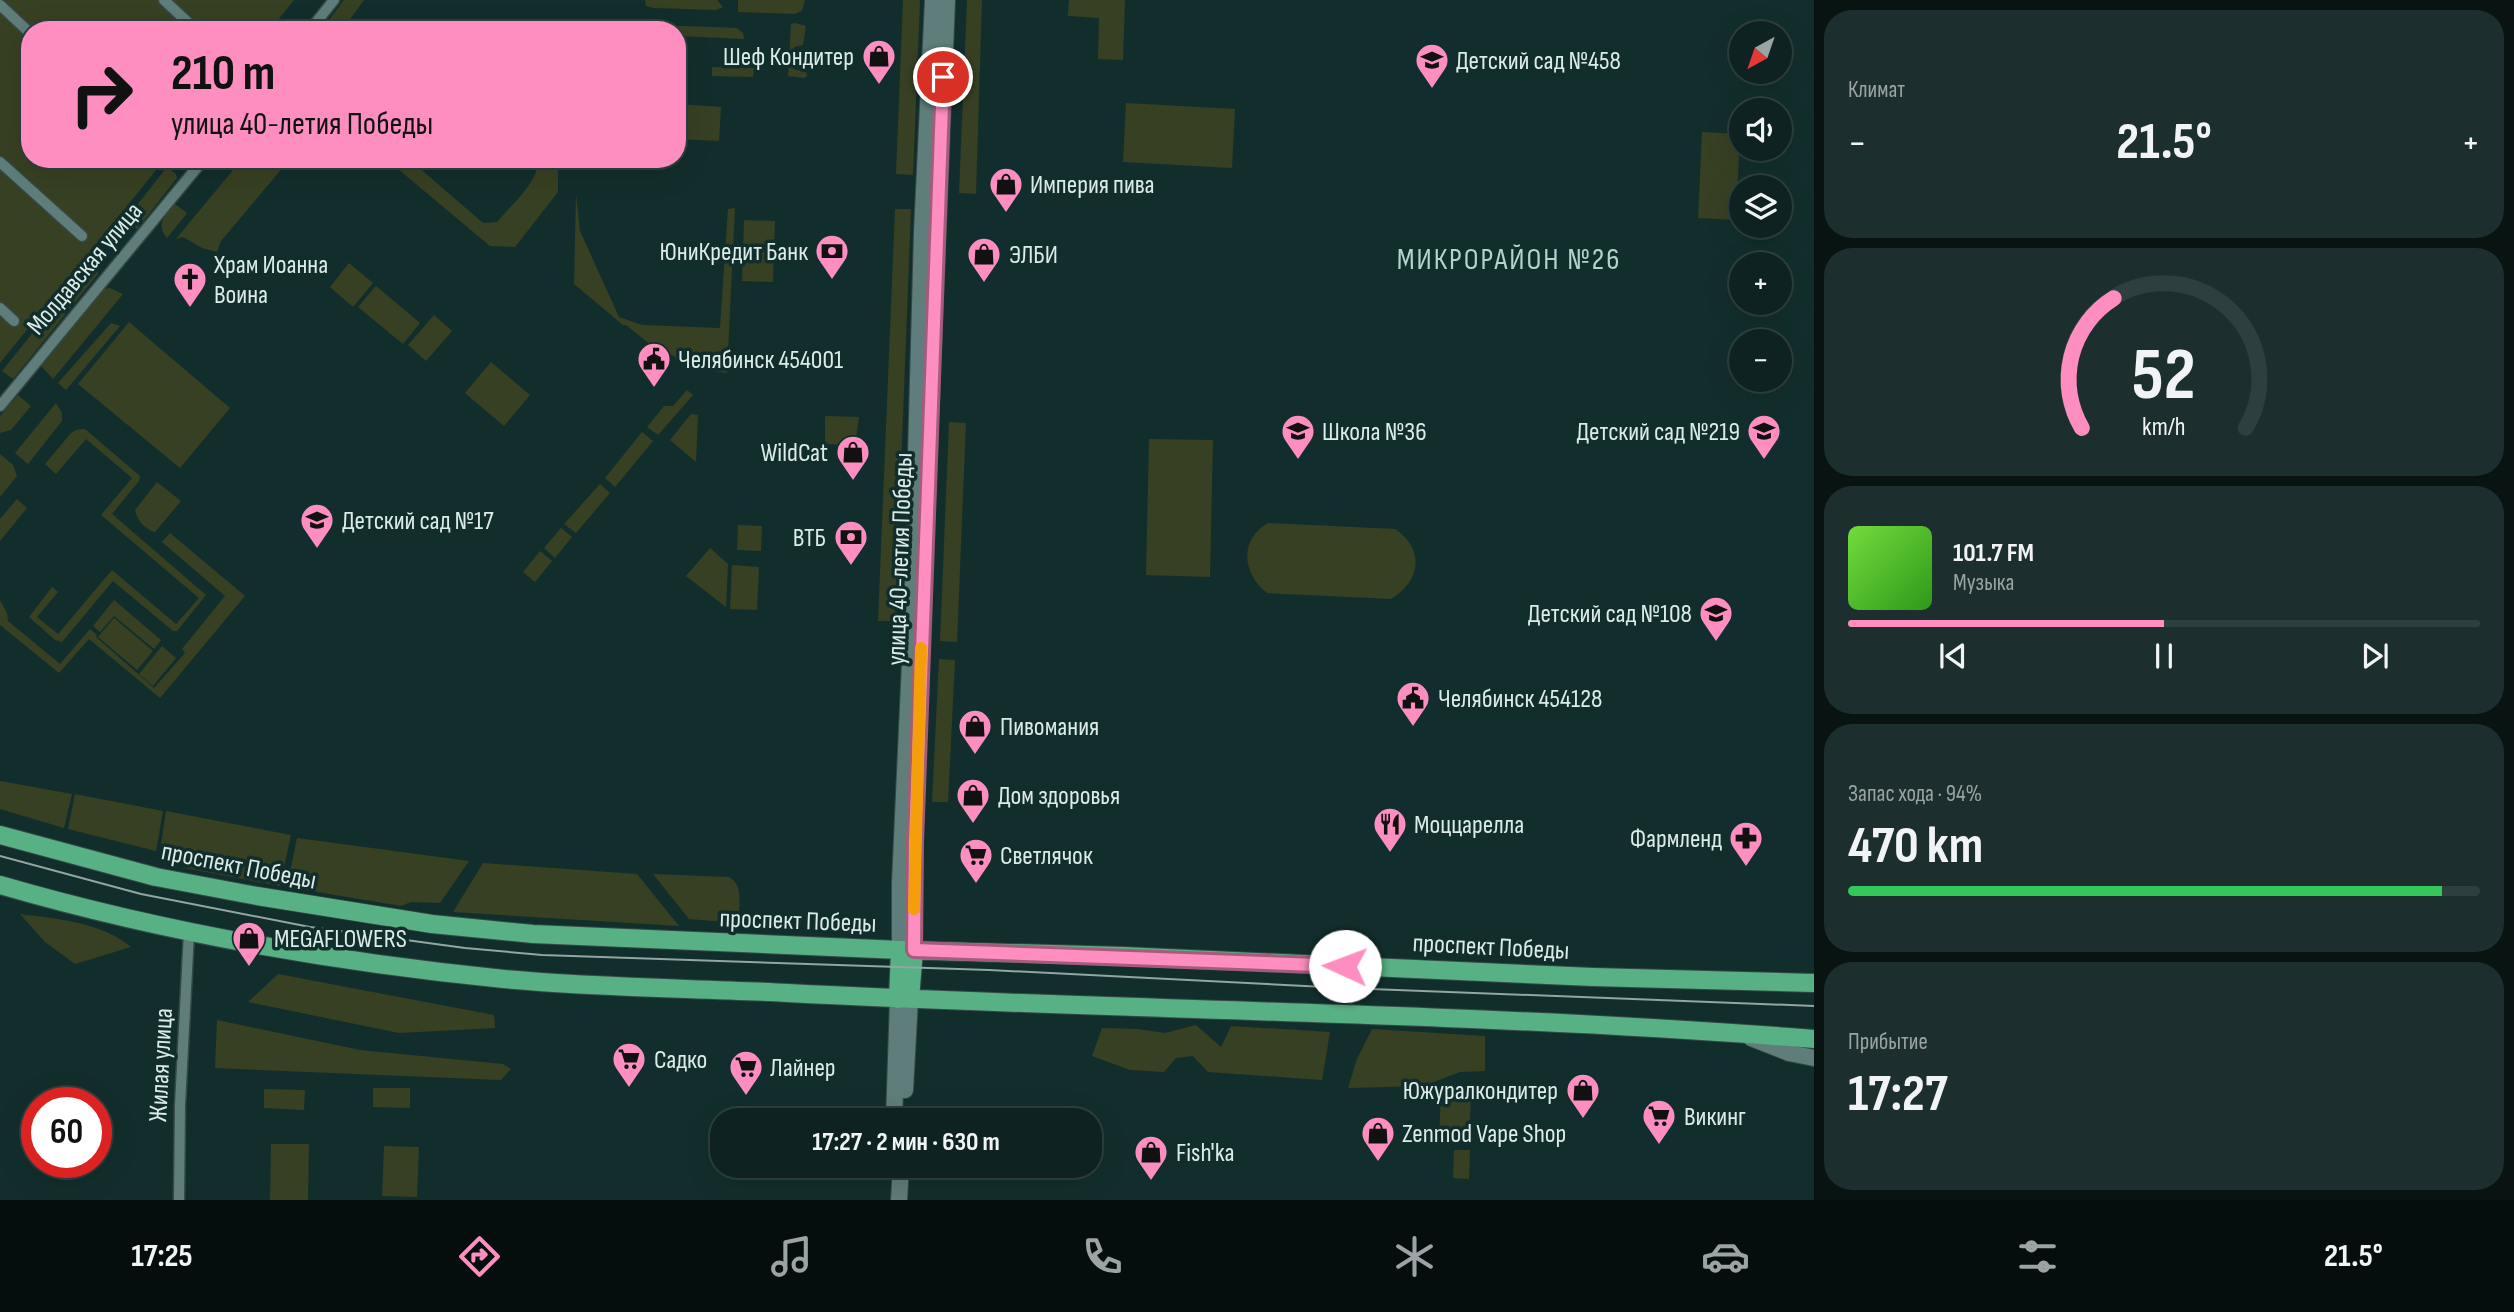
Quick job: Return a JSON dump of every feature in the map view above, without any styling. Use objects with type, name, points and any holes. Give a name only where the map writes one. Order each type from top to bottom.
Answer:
[{"type":"main road","name":"проспект Победы","points":[[0,835],[156,877],[348,912],[533,934],[1593,977],[1814,983]]},
{"type":"main road","points":[[0,885],[189,932],[380,965],[503,979],[904,999],[1559,1023],[1814,1039]]},
{"type":"main road","name":"улица 40-летия Победы","points":[[904,999],[907,950]]},
{"type":"street","points":[[164,0],[186,21]]},
{"type":"street","points":[[317,21],[334,0]]},
{"type":"street","name":"улица 40-летия Победы","points":[[931,197],[933,0]]},
{"type":"street","name":"улица 40-летия Победы","points":[[907,950],[900,882],[916,646],[929,232],[947,0]]},
{"type":"street","points":[[0,5],[21,25]]},
{"type":"street","points":[[0,162],[82,236]]},
{"type":"street","name":"Молдавская улица","points":[[0,406],[197,168]]},
{"type":"street","points":[[0,308],[14,321]]},
{"type":"street","name":"Жилая улица","points":[[179,1200],[180,1105],[189,932]]},
{"type":"street","name":"улица 40-летия Победы","points":[[895,1108],[904,999]]},
{"type":"street","name":"улица 40-летия Победы","points":[[904,999],[904,1108]]},
{"type":"street","points":[[1739,1033],[1789,1052],[1814,1058]]},
{"type":"street","points":[[891,1200],[892,1178]]},
{"type":"street","points":[[899,1200],[900,1178]]},
{"type":"green space","points":[[0,0],[294,0],[277,21],[21,21],[21,168],[158,168],[0,363]]},
{"type":"green space","points":[[344,0],[364,0],[349,21],[328,21]]},
{"type":"green space","points":[[645,0],[717,0],[723,7],[716,10],[654,8],[646,6]]},
{"type":"green space","points":[[738,0],[805,0],[802,11],[794,14],[738,12]]},
{"type":"green space","points":[[903,0],[920,0],[913,175],[896,174]]},
{"type":"green space","points":[[967,0],[982,0],[976,194],[959,193]]},
{"type":"green space","points":[[1069,0],[1125,0],[1123,60],[1098,59],[1099,18],[1068,16]]},
{"type":"green space","points":[[791,24],[806,26],[803,45],[794,47],[793,69],[806,72],[807,76],[804,78],[788,76]]},
{"type":"green space","points":[[686,26],[737,28],[743,33],[744,39],[686,36]]},
{"type":"green space","points":[[712,67],[754,68],[753,77],[712,76]]},
{"type":"green space","points":[[1126,103],[1235,109],[1232,168],[1123,162]]},
{"type":"green space","points":[[686,105],[721,107],[719,141],[686,139]]},
{"type":"green space","points":[[1702,132],[1729,133],[1729,161],[1739,161],[1738,175],[1729,175],[1729,220],[1698,218]]},
{"type":"green space","points":[[166,168],[176,174],[177,178],[137,229],[126,219]]},
{"type":"green space","points":[[235,168],[282,168],[221,241],[217,252],[202,248],[183,237],[176,239]]},
{"type":"green space","points":[[397,168],[419,168],[483,223],[497,222],[529,185],[537,168],[558,168],[558,192],[515,247],[490,246]]},
{"type":"green space","points":[[576,194],[580,231],[619,317],[642,325],[720,328],[728,209],[735,208],[727,373],[684,367],[674,356],[661,353],[623,325],[574,284]]},
{"type":"green space","points":[[175,204],[187,213],[167,238],[162,224]]},
{"type":"green space","points":[[895,209],[911,209],[895,621],[878,621]]},
{"type":"green space","points":[[744,220],[775,221],[773,282],[742,281]]},
{"type":"green space","points":[[89,263],[98,270],[98,274],[13,379],[2,371]]},
{"type":"green space","points":[[349,263],[373,283],[353,307],[330,287]]},
{"type":"green space","points":[[376,286],[420,323],[403,344],[358,307]]},
{"type":"green space","points":[[110,288],[123,294],[53,379],[41,366],[43,362],[104,289]]},
{"type":"green space","points":[[434,315],[452,331],[426,361],[408,345]]},
{"type":"green space","points":[[129,322],[230,408],[180,468],[78,384]]},
{"type":"green space","points":[[111,323],[120,326],[66,390],[58,383]]},
{"type":"green space","points":[[491,362],[530,395],[504,426],[465,393]]},
{"type":"green space","points":[[687,390],[693,395],[658,435],[647,427],[664,406],[673,406]]},
{"type":"green space","points":[[18,395],[31,406],[11,430],[0,433],[0,416]]},
{"type":"green space","points":[[56,403],[62,413],[62,421],[28,464],[15,453]]},
{"type":"green space","points":[[691,414],[698,415],[696,462],[670,440]]},
{"type":"green space","points":[[825,416],[859,417],[855,445],[825,444]]},
{"type":"green space","points":[[949,422],[966,423],[957,642],[940,641]]},
{"type":"green space","points":[[85,429],[140,476],[139,481],[112,514],[206,595],[177,631],[173,631],[113,581],[62,642],[55,640],[29,617],[52,587],[58,592],[37,617],[58,634],[112,570],[176,624],[199,598],[101,515],[132,478],[86,439],[56,474],[45,464],[71,433]]},
{"type":"green space","points":[[642,432],[653,441],[615,487],[605,478]]},
{"type":"green space","points":[[1149,439],[1213,440],[1210,577],[1146,575]]},
{"type":"green space","points":[[0,454],[13,465],[17,476],[0,497]]},
{"type":"green space","points":[[157,482],[181,501],[155,532],[142,524],[135,510]]},
{"type":"green space","points":[[600,484],[610,493],[576,533],[564,524]]},
{"type":"green space","points":[[17,499],[27,508],[0,541],[0,519]]},
{"type":"green space","points":[[1268,523],[1395,529],[1411,546],[1416,565],[1408,583],[1391,599],[1267,593],[1253,576],[1247,557],[1252,538]]},
{"type":"green space","points":[[738,525],[762,526],[761,551],[737,550]]},
{"type":"green space","points":[[561,528],[572,537],[555,558],[544,548]]},
{"type":"green space","points":[[170,533],[245,596],[160,698],[89,639],[59,673],[0,625],[0,600],[8,621],[60,664],[90,629],[154,688],[185,653],[182,649],[225,596],[162,542]]},
{"type":"green space","points":[[710,548],[728,564],[726,607],[686,576]]},
{"type":"green space","points":[[540,551],[552,561],[535,582],[523,572]]},
{"type":"green space","points":[[732,565],[759,567],[757,610],[730,609]]},
{"type":"green space","points":[[114,600],[161,640],[154,649],[114,616],[100,632],[93,626]]},
{"type":"green space","points":[[114,618],[153,651],[137,670],[98,637]]},
{"type":"green space","points":[[162,646],[176,658],[153,686],[139,674]]},
{"type":"green space","points":[[939,659],[955,660],[948,802],[932,802]]},
{"type":"green space","points":[[0,781],[72,794],[64,828],[0,809]]},
{"type":"green space","points":[[75,794],[163,811],[156,851],[68,829]]},
{"type":"green space","points":[[166,811],[291,835],[280,886],[184,868],[182,857],[160,851]]},
{"type":"green space","points":[[297,838],[469,861],[440,903],[411,902],[401,906],[287,887]]},
{"type":"green space","points":[[483,863],[637,874],[679,926],[453,912]]},
{"type":"green space","points":[[653,874],[729,877],[739,891],[738,923],[689,919]]},
{"type":"green space","points":[[20,914],[93,927],[131,947],[75,964],[45,942]]},
{"type":"green space","points":[[278,974],[494,1015],[495,1028],[399,1033],[248,1002]]},
{"type":"green space","points":[[217,1020],[360,1050],[503,1064],[511,1069],[501,1080],[215,1068]]},
{"type":"green space","points":[[1196,1025],[1221,1047],[1231,1026],[1330,1032],[1322,1080],[1208,1072],[1193,1056],[1176,1058],[1164,1072],[1130,1070],[1092,1056],[1102,1028],[1165,1033]]},
{"type":"green space","points":[[1372,1029],[1485,1036],[1485,1071],[1460,1072],[1423,1086],[1348,1088],[1357,1059]]},
{"type":"green space","points":[[373,1088],[410,1088],[410,1108],[373,1107]]},
{"type":"green space","points":[[264,1089],[305,1090],[304,1110],[264,1108]]},
{"type":"green space","points":[[1441,1093],[1471,1094],[1469,1141],[1439,1140]]},
{"type":"green space","points":[[271,1144],[309,1144],[308,1200],[270,1200]]},
{"type":"green space","points":[[384,1146],[419,1147],[417,1197],[382,1196]]},
{"type":"green space","points":[[1454,1150],[1470,1150],[1469,1179],[1453,1178]]},
{"type":"tram line","points":[[0,856],[141,894],[310,927],[465,948],[542,955],[989,970],[1345,988],[1814,1006]]},
{"type":"slow traffic","points":[[914,909],[921,648]]},
{"type":"place","name":"Шеф Кондитер","points":[[879,86]]},
{"type":"place","name":"Детский сад №458","points":[[1432,90]]},
{"type":"place","name":"Империя пива","points":[[1006,214]]},
{"type":"place","name":"ЮниКредит Банк","points":[[832,281]]},
{"type":"place","name":"ЭЛБИ","points":[[984,284]]},
{"type":"place","name":"Храм Иоанна Воина","points":[[190,309]]},
{"type":"place","name":"Челябинск 454001","points":[[654,389]]},
{"type":"place","name":"Школа №36","points":[[1298,461]]},
{"type":"place","name":"Детский сад №219","points":[[1764,461]]},
{"type":"place","name":"WildCat","points":[[853,482]]},
{"type":"place","name":"Детский сад №17","points":[[317,550]]},
{"type":"place","name":"ВТБ","points":[[851,567]]},
{"type":"place","name":"Детский сад №108","points":[[1716,643]]},
{"type":"place","name":"Челябинск 454128","points":[[1413,728]]},
{"type":"place","name":"Пивомания","points":[[975,756]]},
{"type":"place","name":"Дом здоровья","points":[[973,825]]},
{"type":"place","name":"Моццарелла","points":[[1390,854]]},
{"type":"place","name":"Фармленд","points":[[1746,868]]},
{"type":"place","name":"Светлячок","points":[[976,885]]},
{"type":"place","name":"MEGAFLOWERS","points":[[249,968]]},
{"type":"place","name":"Садко","points":[[629,1089]]},
{"type":"place","name":"Лайнер","points":[[746,1097]]},
{"type":"place","name":"Южуралкондитер","points":[[1583,1120]]},
{"type":"place","name":"Викинг","points":[[1659,1146]]},
{"type":"place","name":"Zenmod Vape Shop","points":[[1378,1163]]},
{"type":"place","name":"Fish'ka","points":[[1151,1182]]},
{"type":"district","name":"МИКРОРАЙОН №26","points":[[1509,259]]},
{"type":"route","points":[[943,77],[913,881],[914,950],[1345,966]]}]
